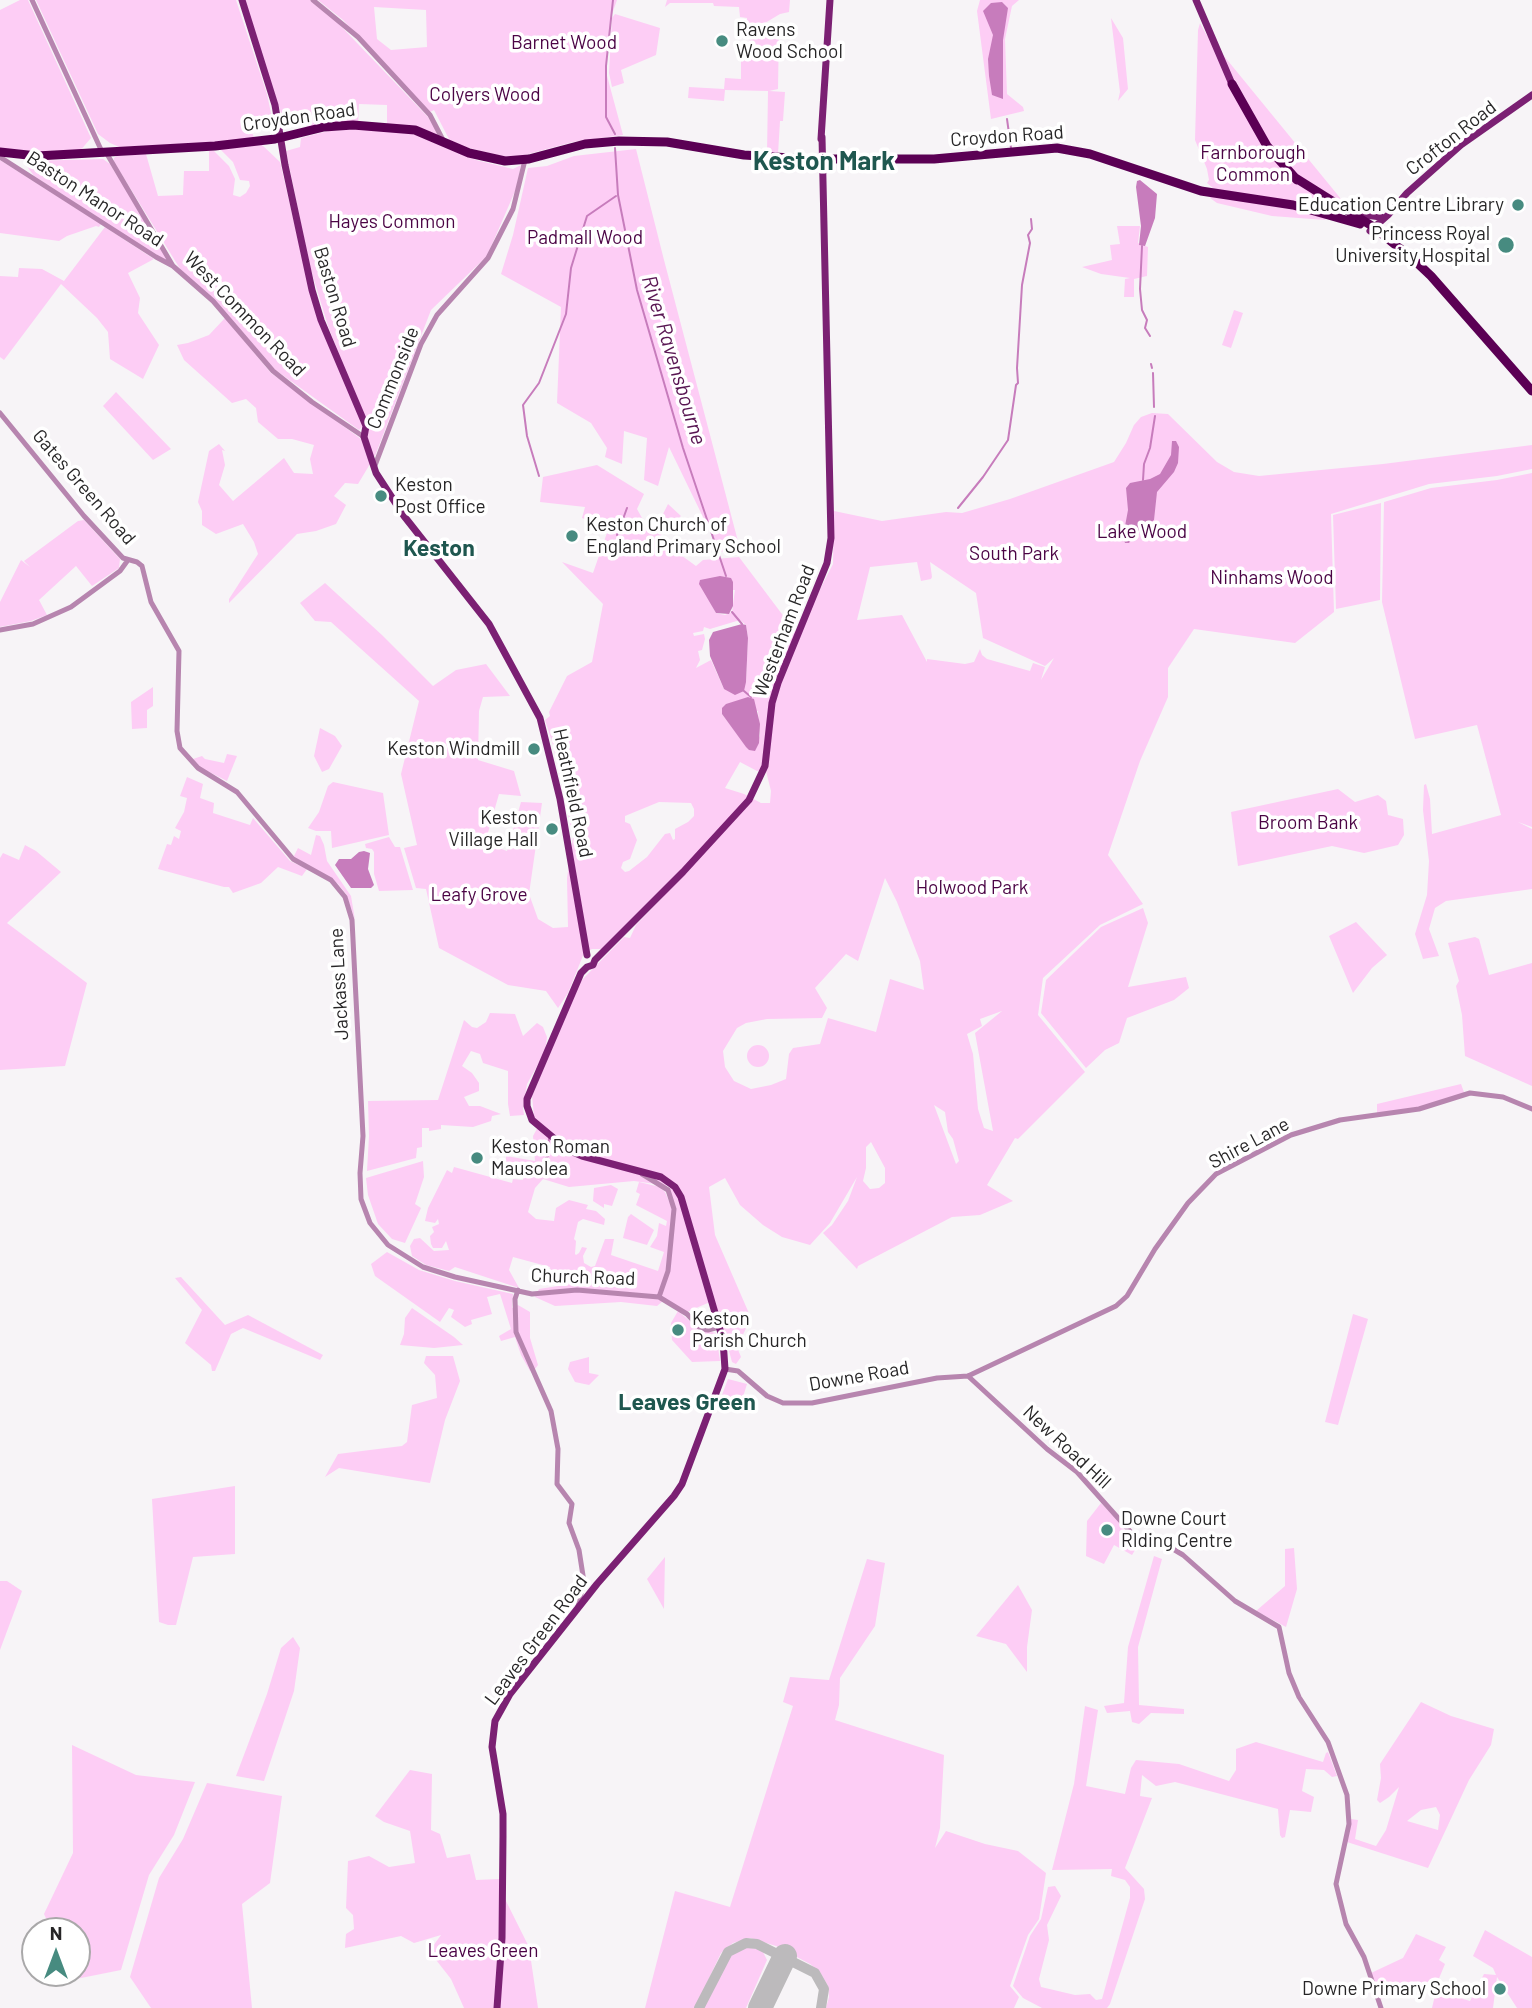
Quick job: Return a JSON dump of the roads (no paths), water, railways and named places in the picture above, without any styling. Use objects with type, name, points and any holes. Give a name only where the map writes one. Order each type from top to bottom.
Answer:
[{"type":"highway","points":[[1232,84],[1267,146],[1317,201],[1374,229],[1422,267],[1532,391]]},
{"type":"highway","name":"Croydon Road","points":[[0,154],[105,154],[215,146],[281,138],[330,126],[364,125],[409,129],[469,153],[492,159],[525,160],[580,145],[619,141],[676,143],[744,155],[891,160],[1064,148],[1201,191],[1293,205],[1317,201],[1374,229]]},
{"type":"highway","points":[[1294,177],[1317,201]]},
{"type":"main road","name":"Baston Road","points":[[242,0],[275,105],[312,290],[321,320],[366,426],[364,437]]},
{"type":"main road","name":"Westerham Road","points":[[725,1369],[719,1327],[681,1197],[675,1187],[668,1181],[568,1150],[539,1128],[528,1113],[527,1099],[569,998],[587,967],[593,965],[749,800],[765,766],[772,703],[778,683],[827,563],[831,538],[822,137],[830,0]]},
{"type":"main road","points":[[1196,0],[1232,84]]},
{"type":"main road","name":"Crofton Road","points":[[1374,229],[1383,217],[1461,145],[1532,95]]},
{"type":"main road","points":[[1347,215],[1383,217]]},
{"type":"main road","name":"Heathfield Road","points":[[364,437],[384,489],[489,624],[540,718],[560,799],[587,955]]},
{"type":"main road","points":[[587,967],[582,961],[587,955],[591,955],[595,960]]},
{"type":"main road","name":"Leaves Green Road","points":[[497,2008],[502,1938],[503,1814],[492,1761],[492,1735],[501,1708],[578,1609],[682,1484],[725,1369]]},
{"type":"street","name":"West Common Road","points":[[32,0],[105,154],[173,266],[213,300],[273,371],[312,402],[364,437]]},
{"type":"street","points":[[313,0],[358,37],[430,115],[443,141]]},
{"type":"street","name":"Baston Manor Road","points":[[0,154],[173,266]]},
{"type":"street","name":"Commonside","points":[[374,468],[421,344],[437,315],[488,258],[513,209],[525,160]]},
{"type":"street","name":"Gates Green Road","points":[[0,413],[84,516],[123,558],[142,566],[151,601],[179,652]]},
{"type":"street","points":[[370,456],[376,458],[381,452]]},
{"type":"street","points":[[0,630],[33,624],[71,607],[120,571],[128,560]]},
{"type":"street","name":"Jackass Lane","points":[[179,652],[177,731],[180,748],[198,768],[237,792],[293,859],[331,880],[345,897],[352,920],[363,1136],[361,1199],[370,1223],[388,1245],[423,1267],[518,1290]]},
{"type":"street","name":"Shire Lane","points":[[968,1376],[1116,1306],[1127,1296],[1188,1203],[1216,1174],[1291,1135],[1340,1120],[1419,1109],[1469,1093],[1503,1097],[1532,1109]]},
{"type":"street","points":[[632,1169],[668,1190],[674,1209],[667,1271],[659,1297]]},
{"type":"street","points":[[518,1290],[515,1299],[516,1332],[551,1411],[558,1449],[557,1484],[572,1504],[569,1523],[579,1550],[583,1581],[578,1609]]},
{"type":"street","name":"Church Road","points":[[518,1290],[532,1294],[577,1290],[659,1297],[687,1314],[701,1329],[719,1327]]},
{"type":"street","name":"Downe Road","points":[[725,1369],[738,1371],[767,1396],[783,1403],[812,1403],[937,1378],[968,1376]]},
{"type":"street","name":"New Road Hill","points":[[968,1376],[1047,1449],[1084,1479],[1136,1538],[1173,1549],[1183,1555],[1235,1601],[1275,1624],[1282,1632],[1289,1673],[1299,1697],[1328,1742],[1347,1795],[1349,1825],[1336,1884],[1346,1924],[1370,1972],[1381,2008]]},
{"type":"waterway","name":"River Ravensbourne","points":[[613,0],[606,66],[606,117],[615,134]]},
{"type":"waterway","points":[[1007,119],[1011,148]]},
{"type":"waterway","name":"River Ravensbourne","points":[[615,148],[618,195],[637,290],[683,448],[726,576]]},
{"type":"waterway","points":[[539,476],[527,436],[523,405],[539,383],[566,314],[571,268],[587,216],[616,196]]},
{"type":"waterway","points":[[958,508],[1008,440],[1018,383],[1022,285],[1030,243],[1028,235],[1032,229],[1031,219]]},
{"type":"waterway","points":[[1142,246],[1140,289],[1142,310],[1147,320],[1145,328],[1150,336]]},
{"type":"waterway","points":[[1151,364],[1152,368]]},
{"type":"waterway","points":[[1153,373],[1154,407]]},
{"type":"waterway","points":[[1143,480],[1155,416]]},
{"type":"waterway","points":[[623,519],[627,508]]},
{"type":"waterway","points":[[617,535],[622,521]]},
{"type":"waterway","points":[[732,612],[742,624]]},
{"type":"waterway","points":[[744,691],[751,697]]},
{"type":"waterway","points":[[547,1169],[545,1159],[548,1156],[549,1138]]},
{"type":"place","name":"Ravens Wood School","points":[[722,41]]},
{"type":"place","name":"Education Centre Library","points":[[1518,205]]},
{"type":"place","name":"Princess Royal University Hospital","points":[[1506,245]]},
{"type":"place","name":"Keston Post Office","points":[[381,496]]},
{"type":"place","name":"Keston Church of England Primary School","points":[[572,536]]},
{"type":"place","name":"Keston Windmill","points":[[534,749]]},
{"type":"place","name":"Keston Village Hall","points":[[552,829]]},
{"type":"place","name":"Keston Roman Mausolea","points":[[477,1158]]},
{"type":"place","name":"Keston Parish Church","points":[[678,1330]]},
{"type":"place","name":"Downe Court RIding Centre","points":[[1107,1530]]},
{"type":"place","name":"Downe Primary School","points":[[1500,1989]]},
{"type":"district","name":"Keston Mark","points":[[824,161]]},
{"type":"district","name":"Keston","points":[[439,548]]},
{"type":"district","name":"Leaves Green","points":[[687,1402]]},
{"type":"park label","name":"Barnet Wood","points":[[564,43]]},
{"type":"park label","name":"Colyers Wood","points":[[485,95]]},
{"type":"park label","name":"Farnborough Common","points":[[1253,164]]},
{"type":"park label","name":"Hayes Common","points":[[392,222]]},
{"type":"park label","name":"Padmall Wood","points":[[585,238]]},
{"type":"park label","name":"Lake Wood","points":[[1142,532]]},
{"type":"park label","name":"South Park","points":[[1014,554]]},
{"type":"park label","name":"Ninhams Wood","points":[[1272,578]]},
{"type":"park label","name":"Broom Bank","points":[[1308,823]]},
{"type":"park label","name":"Holwood Park","points":[[972,888]]},
{"type":"park label","name":"Leafy Grove","points":[[479,895]]}]
